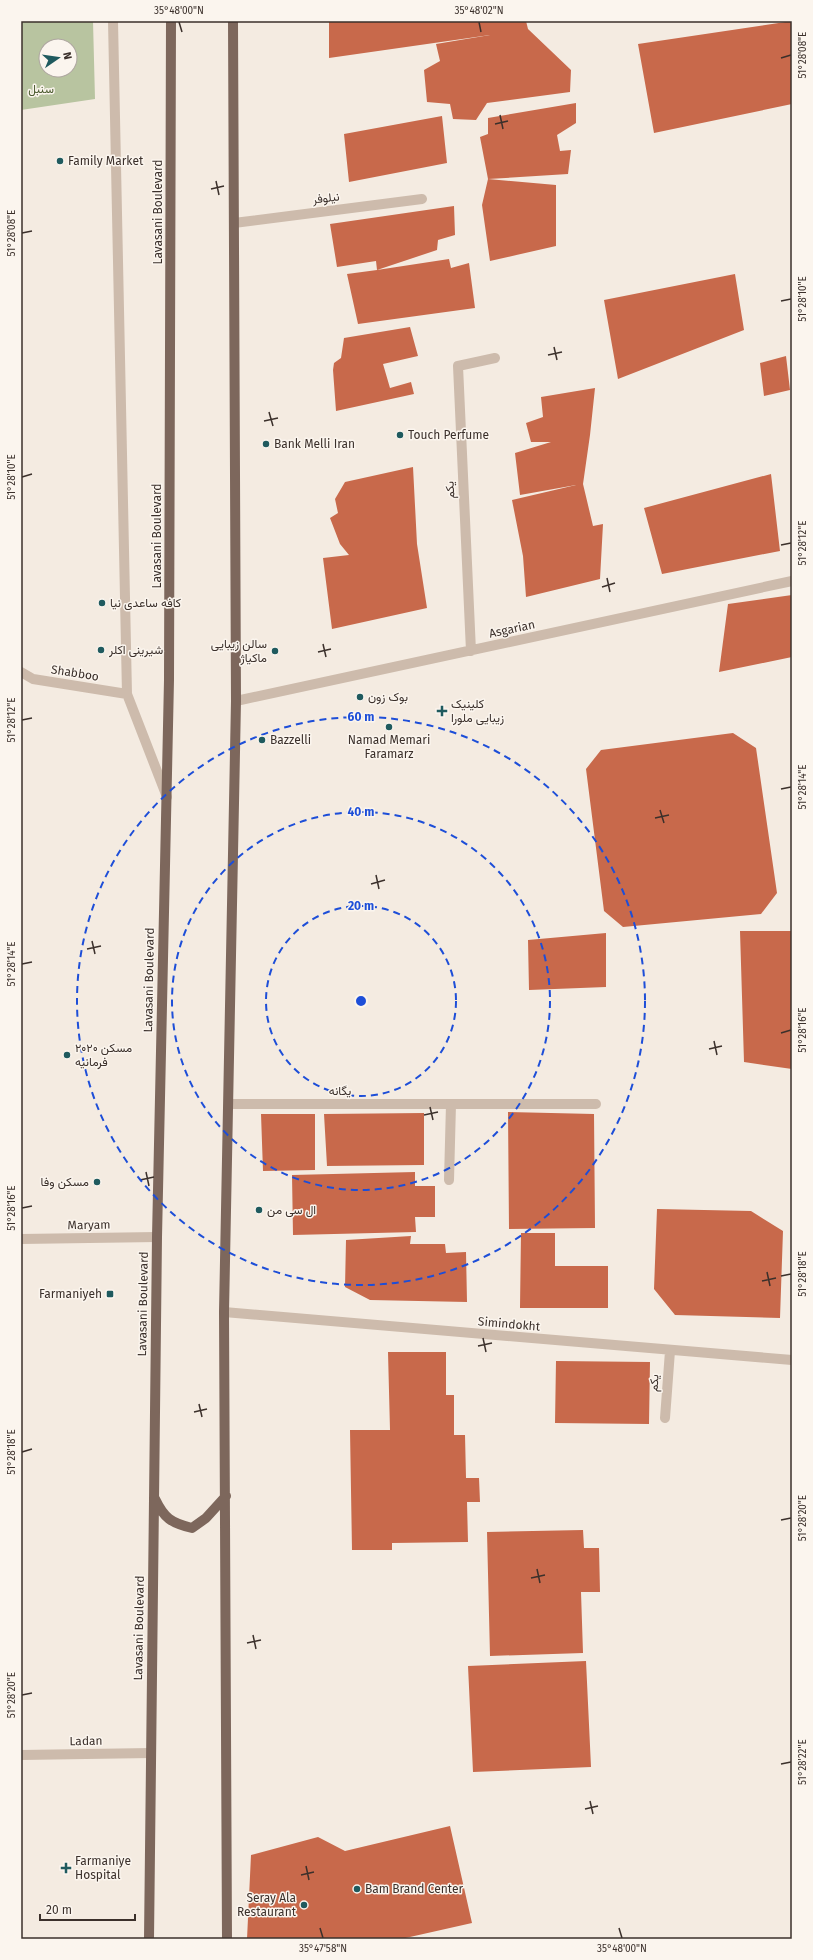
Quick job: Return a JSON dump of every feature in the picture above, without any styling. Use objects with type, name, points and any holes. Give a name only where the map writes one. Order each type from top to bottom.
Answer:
[{"type":"main road","name":"Lavasani Boulevard","points":[[149,1939],[157,1237],[167,797],[170,524],[171,21]]},
{"type":"main road","points":[[227,1939],[224,1312],[236,701],[233,21]]},
{"type":"main road","points":[[154,1497],[162,1512],[175,1524],[192,1528],[206,1518],[226,1496]]},
{"type":"street","points":[[113,21],[127,694],[167,797]]},
{"type":"street","name":"نیلوفر","points":[[234,224],[422,199]]},
{"type":"street","name":"یکم","points":[[470,651],[458,366],[495,358]]},
{"type":"street","name":"Asgarian","points":[[236,701],[792,581]]},
{"type":"street","name":"Shabboo","points":[[21,672],[33,679],[127,694]]},
{"type":"street","name":"یگانه","points":[[229,1104],[596,1104]]},
{"type":"street","points":[[449,1180],[451,1104]]},
{"type":"street","name":"Maryam","points":[[21,1239],[157,1237]]},
{"type":"street","name":"Simindokht","points":[[224,1312],[670,1351],[792,1360]]},
{"type":"street","name":"یکم","points":[[665,1418],[670,1351]]},
{"type":"street","name":"Ladan","points":[[21,1755],[151,1753]]},
{"type":"green space","name":"سنبل","points":[[21,21],[93,21],[95,99],[21,110]]},
{"type":"building","points":[[329,21],[526,21],[528,29],[571,70],[570,92],[487,103],[476,120],[453,119],[450,104],[427,102],[424,70],[440,61],[436,44],[490,35],[329,58]]},
{"type":"building","points":[[792,21],[792,104],[654,133],[638,44]]},
{"type":"building","points":[[576,103],[576,123],[557,135],[560,151],[571,150],[568,174],[488,179],[480,137],[488,134],[488,118]]},
{"type":"building","points":[[442,116],[447,163],[349,182],[344,134]]},
{"type":"building","points":[[488,179],[556,185],[556,246],[490,261],[482,205]]},
{"type":"building","points":[[454,206],[455,235],[438,240],[437,250],[377,270],[376,261],[337,267],[330,224]]},
{"type":"building","points":[[449,259],[451,268],[469,263],[475,308],[358,324],[347,274]]},
{"type":"building","points":[[735,274],[744,330],[618,379],[604,300]]},
{"type":"building","points":[[410,327],[418,356],[383,364],[390,388],[411,382],[414,394],[336,411],[333,370],[334,363],[341,358],[344,338]]},
{"type":"building","points":[[786,356],[790,390],[764,396],[760,363]]},
{"type":"building","points":[[595,388],[583,484],[593,526],[603,524],[600,579],[526,597],[523,556],[512,500],[576,485],[520,495],[515,453],[551,442],[531,442],[526,423],[543,417],[541,397]]},
{"type":"building","points":[[413,467],[417,544],[427,608],[332,629],[323,558],[349,555],[340,544],[330,518],[338,513],[335,499],[345,482]]},
{"type":"building","points":[[771,474],[780,551],[662,574],[644,508]]},
{"type":"building","points":[[792,595],[792,657],[719,672],[728,604]]},
{"type":"building","points":[[733,733],[756,748],[777,893],[761,914],[623,927],[604,911],[586,769],[601,750]]},
{"type":"building","points":[[740,931],[792,931],[792,1069],[744,1062]]},
{"type":"building","points":[[606,933],[606,987],[529,990],[528,940]]},
{"type":"building","points":[[508,1112],[594,1114],[595,1228],[509,1229]]},
{"type":"building","points":[[424,1113],[424,1165],[327,1166],[324,1114]]},
{"type":"building","points":[[261,1114],[315,1114],[315,1170],[263,1171]]},
{"type":"building","points":[[415,1172],[415,1186],[435,1186],[435,1217],[415,1217],[416,1232],[293,1235],[292,1175]]},
{"type":"building","points":[[657,1209],[751,1211],[783,1231],[780,1318],[675,1315],[654,1289]]},
{"type":"building","points":[[521,1233],[555,1233],[555,1266],[608,1266],[608,1308],[520,1308]]},
{"type":"building","points":[[411,1236],[410,1244],[445,1244],[446,1253],[466,1252],[467,1302],[370,1300],[345,1287],[346,1240]]},
{"type":"building","points":[[388,1352],[446,1352],[446,1395],[454,1395],[454,1435],[465,1435],[466,1478],[479,1478],[480,1502],[467,1502],[468,1542],[392,1543],[392,1550],[352,1550],[350,1430],[390,1430]]},
{"type":"building","points":[[556,1361],[650,1362],[649,1424],[555,1423]]},
{"type":"building","points":[[583,1530],[584,1548],[599,1548],[600,1592],[581,1592],[583,1653],[490,1656],[487,1532]]},
{"type":"building","points":[[586,1661],[591,1767],[473,1772],[468,1666]]},
{"type":"building","name":"Bam Brand Center","points":[[450,1826],[472,1923],[401,1939],[247,1939],[251,1855],[318,1837],[345,1851]]},
{"type":"place","name":"Family Market","points":[[60,161]]},
{"type":"place","name":"Touch Perfume","points":[[400,435]]},
{"type":"place","name":"Bank Melli Iran","points":[[266,444]]},
{"type":"place","name":"کافه ساعدی نیا","points":[[102,603]]},
{"type":"place","name":"شیرینی اکلر","points":[[101,650]]},
{"type":"place","name":"سالن زیبایی ماکیاژ","points":[[275,651]]},
{"type":"place","name":"بوک زون","points":[[360,697]]},
{"type":"place","name":"کلینیک زیبایی ملورا","points":[[442,711]]},
{"type":"place","name":"Namad Memari Faramarz","points":[[389,727]]},
{"type":"place","name":"Bazzelli","points":[[262,740]]},
{"type":"place","name":"مسکن ۲۰۲۰ فرمانیه","points":[[67,1055]]},
{"type":"place","name":"مسکن وفا","points":[[97,1182]]},
{"type":"place","name":"ال سی من","points":[[259,1210]]},
{"type":"place","name":"Farmaniyeh","points":[[110,1294]]},
{"type":"place","name":"Farmaniye Hospital","points":[[66,1868]]},
{"type":"place","name":"Bam Brand Center","points":[[357,1889]]},
{"type":"place","name":"Seray Ala Restaurant","points":[[304,1905]]}]
